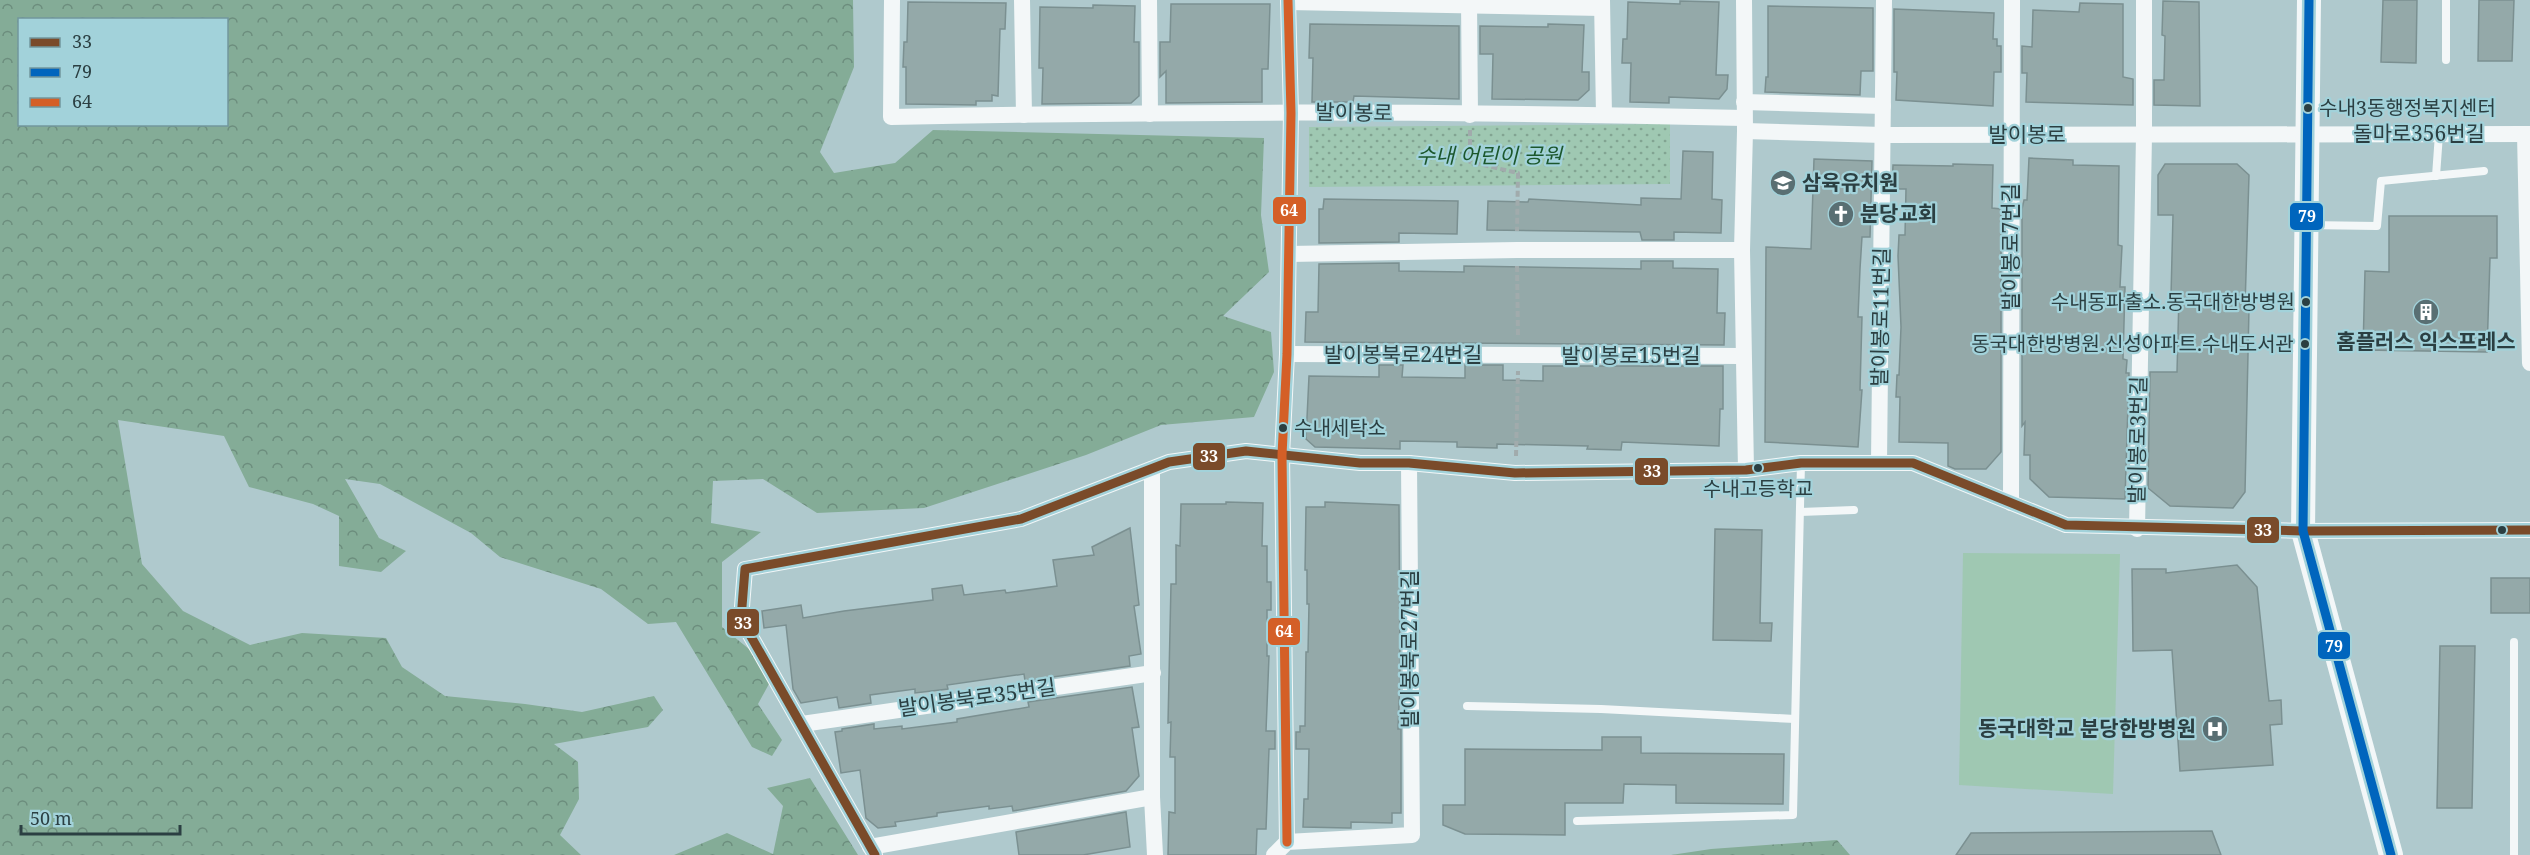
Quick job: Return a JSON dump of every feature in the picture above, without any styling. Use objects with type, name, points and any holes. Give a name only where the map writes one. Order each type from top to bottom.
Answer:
[{"type":"main road","points":[[2308,0],[2303,531],[2391,855]]},
{"type":"street","name":"발이봉로","points":[[892,0],[891,117],[1291,112],[1604,115],[1745,117],[1883,135],[2308,134]]},
{"type":"street","points":[[1023,0],[1024,115]]},
{"type":"street","points":[[1149,0],[1150,114]]},
{"type":"street","points":[[1744,0],[1745,117],[1742,250],[1746,470]]},
{"type":"street","name":"발이봉로11번길","points":[[1879,463],[1884,0]]},
{"type":"street","name":"발이봉로7번길","points":[[2011,502],[2012,0]]},
{"type":"street","name":"발이봉로3번길","points":[[2137,529],[2144,0]]},
{"type":"street","points":[[1274,855],[1287,842],[1282,455],[1287,354],[1291,112],[1288,1],[1602,4],[1604,115]]},
{"type":"street","points":[[1469,2],[1470,115]]},
{"type":"street","points":[[1745,117],[1883,106]]},
{"type":"street","name":"돌마로356번길","points":[[2308,134],[2528,134]]},
{"type":"street","points":[[2528,134],[2530,363]]},
{"type":"street","points":[[1288,254],[1517,250],[1742,250]]},
{"type":"street","name":"발이봉북로24번길","points":[[1287,354],[1518,356]]},
{"type":"street","name":"발이봉로15번길","points":[[1518,356],[1743,356]]},
{"type":"street","points":[[1152,797],[872,851],[741,619],[745,568],[1021,519],[1169,462],[1246,451],[1515,473],[1746,470],[1801,463],[1913,463],[2066,525],[2137,529],[2303,531],[2530,530]]},
{"type":"street","name":"발이봉북로27번길","points":[[1287,842],[1412,835],[1409,463]]},
{"type":"street","points":[[1152,469],[1152,797],[1155,855]]},
{"type":"street","name":"발이봉북로35번길","points":[[802,724],[1153,673]]},
{"type":"lane","points":[[2446,0],[2446,60]]},
{"type":"lane","points":[[2436,176],[2439,134]]},
{"type":"lane","points":[[2307,225],[2377,226],[2381,180],[2484,171]]},
{"type":"lane","points":[[1577,820],[1793,815],[1801,463]]},
{"type":"lane","points":[[1800,512],[1854,510]]},
{"type":"lane","points":[[2514,642],[2514,855]]},
{"type":"lane","points":[[1467,706],[1601,709],[1795,719]]},
{"type":"path","points":[[1470,115],[1470,162],[1518,173],[1517,250]]},
{"type":"green space","points":[[0,0],[853,0],[854,67],[820,152],[834,173],[895,163],[933,130],[1264,138],[1261,215],[1269,272],[1223,316],[1271,332],[1274,372],[1254,417],[1161,425],[1086,455],[924,508],[817,513],[763,479],[713,481],[711,523],[761,532],[722,562],[722,627],[776,671],[758,704],[782,740],[772,756],[752,747],[676,622],[648,624],[601,589],[500,557],[471,533],[380,484],[345,479],[379,538],[406,551],[381,572],[339,566],[339,516],[313,504],[249,487],[224,436],[118,420],[142,564],[183,611],[250,645],[302,633],[386,638],[402,667],[445,696],[582,712],[654,696],[663,710],[648,727],[554,744],[578,762],[579,799],[560,835],[581,855],[0,855]]},
{"type":"green space","name":"수내 어린이 공원","points":[[1670,124],[1670,184],[1309,187],[1309,127]]},
{"type":"green space","points":[[1963,553],[2120,554],[2113,794],[1959,785]]},
{"type":"green space","points":[[810,778],[858,855],[674,855],[727,833],[773,854],[783,806],[767,788]]},
{"type":"green space","points":[[1837,840],[1850,855],[1671,855],[1711,849]]},
{"type":"building","points":[[2383,0],[2417,0],[2416,63],[2381,62]]},
{"type":"building","points":[[2479,0],[2514,0],[2512,61],[2478,61]]},
{"type":"building","points":[[1680,1],[1719,2],[1716,75],[1728,75],[1727,89],[1719,99],[1669,97],[1669,103],[1630,102],[1631,63],[1622,63],[1623,39],[1627,39],[1628,2],[1680,4]]},
{"type":"building","points":[[2163,1],[2199,2],[2200,106],[2154,105],[2154,80],[2164,80]]},
{"type":"building","points":[[908,2],[1006,3],[1005,29],[1000,29],[998,96],[992,95],[992,101],[976,101],[976,105],[906,104],[906,67],[903,67],[904,42],[907,42]]},
{"type":"building","points":[[2080,3],[2123,4],[2123,77],[2133,79],[2133,105],[2026,102],[2027,73],[2022,73],[2022,46],[2032,47],[2033,10],[2079,12]]},
{"type":"building","points":[[1171,4],[1270,4],[1268,69],[1262,69],[1262,102],[1166,103],[1166,71],[1160,77],[1160,42],[1170,42]]},
{"type":"building","points":[[1093,5],[1135,6],[1134,42],[1139,42],[1139,96],[1131,103],[1042,104],[1043,68],[1039,68],[1040,7],[1093,8]]},
{"type":"building","points":[[1768,6],[1873,8],[1873,71],[1861,71],[1860,95],[1765,92],[1766,77],[1768,77]]},
{"type":"building","points":[[1894,9],[1994,13],[1993,39],[1997,39],[1997,46],[2001,46],[2001,72],[1994,72],[1993,106],[1896,100]]},
{"type":"building","points":[[1310,24],[1459,26],[1459,99],[1354,96],[1353,102],[1312,102],[1313,58],[1309,58]]},
{"type":"building","points":[[1548,24],[1584,25],[1582,72],[1589,72],[1589,90],[1578,100],[1492,99],[1493,54],[1480,54],[1480,26],[1548,27]]},
{"type":"building","points":[[1683,151],[1713,152],[1712,199],[1722,200],[1721,233],[1674,232],[1674,240],[1642,240],[1640,232],[1487,230],[1488,201],[1528,202],[1529,199],[1641,205],[1641,198],[1681,199]]},
{"type":"building","points":[[2029,158],[2073,160],[2073,165],[2119,166],[2118,245],[2122,246],[2120,287],[2125,287],[2123,359],[2127,360],[2126,373],[2129,373],[2125,499],[2049,497],[2030,479],[2030,455],[2024,455],[2025,422],[2022,426],[2022,209],[2024,200],[2027,200]]},
{"type":"building","points":[[1814,159],[1872,161],[1870,237],[1862,237],[1860,269],[1858,317],[1862,317],[1860,390],[1862,390],[1858,447],[1765,442],[1766,247],[1811,249]]},
{"type":"building","points":[[1953,164],[1993,165],[1992,208],[2001,209],[2001,452],[1986,469],[1955,469],[1948,466],[1948,443],[1899,442],[1900,397],[1896,397],[1901,327],[1898,256],[1899,235],[1905,235],[1906,189],[1892,189],[1893,165],[1953,166]]},
{"type":"building","points":[[2165,164],[2237,164],[2249,175],[2245,307],[2249,308],[2245,492],[2233,508],[2170,506],[2148,488],[2150,372],[2177,372],[2179,296],[2171,296],[2173,215],[2158,215],[2158,175]]},
{"type":"building","points":[[1324,199],[1458,201],[1457,234],[1399,233],[1399,242],[1319,243],[1319,209],[1323,209]]},
{"type":"building","name":"홈플러스 익스프레스","points":[[2389,216],[2497,216],[2497,258],[2490,258],[2487,352],[2363,350],[2365,271],[2389,272]]},
{"type":"building","points":[[1641,261],[1673,261],[1673,268],[1718,269],[1717,313],[1725,313],[1724,345],[1305,342],[1306,312],[1318,312],[1319,264],[1399,263],[1399,271],[1464,272],[1464,266],[1641,269]]},
{"type":"building","points":[[1379,365],[1403,365],[1402,377],[1465,378],[1465,365],[1503,365],[1503,380],[1543,381],[1543,366],[1723,366],[1723,409],[1720,409],[1719,446],[1622,442],[1621,450],[1587,449],[1588,446],[1497,444],[1497,448],[1457,447],[1457,442],[1400,441],[1400,449],[1315,447],[1306,439],[1309,376],[1379,377]]},
{"type":"building","points":[[1226,502],[1263,503],[1262,546],[1267,546],[1267,582],[1271,582],[1271,610],[1267,610],[1267,656],[1269,656],[1266,731],[1275,731],[1275,749],[1269,749],[1266,829],[1257,829],[1256,855],[1168,855],[1169,812],[1175,813],[1175,757],[1170,757],[1171,722],[1168,723],[1171,584],[1176,584],[1176,545],[1180,546],[1181,504],[1226,504]]},
{"type":"building","points":[[1325,502],[1399,505],[1398,729],[1401,729],[1401,813],[1392,813],[1392,823],[1351,822],[1351,828],[1303,827],[1304,799],[1308,799],[1309,749],[1296,749],[1296,732],[1300,732],[1300,726],[1305,726],[1309,604],[1307,604],[1307,570],[1305,570],[1306,507],[1325,507]]},
{"type":"building","points":[[1130,528],[1139,605],[1134,606],[1141,654],[1129,656],[1130,666],[1025,681],[1024,674],[947,685],[948,689],[915,693],[915,689],[870,695],[871,703],[839,708],[837,697],[801,703],[793,689],[786,625],[764,628],[762,611],[801,605],[803,618],[933,600],[932,589],[962,585],[964,595],[1005,590],[1006,593],[1057,586],[1053,560],[1094,555],[1092,547]]},
{"type":"building","points":[[1715,529],[1762,530],[1760,623],[1772,623],[1771,641],[1713,640]]},
{"type":"building","points":[[2237,565],[2257,587],[2269,701],[2281,700],[2282,724],[2270,725],[2273,765],[2180,771],[2172,650],[2133,651],[2132,569],[2166,569],[2166,573]]},
{"type":"building","points":[[2491,578],[2530,578],[2530,613],[2491,613]]},
{"type":"building","points":[[2440,646],[2475,646],[2472,808],[2437,808]]},
{"type":"building","points":[[1132,687],[1139,727],[1132,728],[1139,776],[1126,791],[1013,811],[1012,806],[989,809],[989,806],[937,813],[937,816],[895,822],[896,826],[878,828],[866,818],[860,770],[841,773],[835,732],[842,731],[842,729],[874,724],[874,729],[902,726],[902,729],[957,722],[957,719],[1029,707],[1028,702]]},
{"type":"building","points":[[1602,737],[1641,737],[1641,753],[1784,754],[1783,804],[1676,803],[1676,785],[1624,784],[1623,803],[1565,803],[1565,835],[1465,834],[1443,825],[1443,805],[1465,805],[1465,749],[1602,750]]},
{"type":"building","points":[[1126,812],[1130,847],[1083,855],[1019,855],[1016,832]]},
{"type":"building","points":[[2212,831],[2221,855],[1956,855],[1971,833]]},
{"type":"transit line","name":"64","points":[[1287,842],[1282,455],[1287,354],[1291,113],[1288,0]]},
{"type":"transit line","name":"79","points":[[2309,0],[2303,531],[2391,855]]},
{"type":"transit line","name":"33","points":[[875,855],[741,619],[745,569],[1021,519],[1169,462],[1246,451],[1360,463],[1409,463],[1515,473],[1746,470],[1801,463],[1913,463],[2066,525],[2303,531],[2530,530]]},
{"type":"place","name":"수내3동행정복지센터","points":[[2308,108]]},
{"type":"place","name":"삼육유치원","points":[[1783,183]]},
{"type":"place","name":"분당교회","points":[[1841,214]]},
{"type":"place","name":"수내동파출소.동국대한방병원","points":[[2306,302]]},
{"type":"place","name":"홈플러스 익스프레스","points":[[2426,312]]},
{"type":"place","name":"동국대한방병원.신성아파트.수내도서관","points":[[2305,344]]},
{"type":"place","name":"수내세탁소","points":[[1283,428]]},
{"type":"place","name":"수내고등학교","points":[[1758,468]]},
{"type":"place","name":"동국대학교 분당한방병원","points":[[2215,729]]}]
